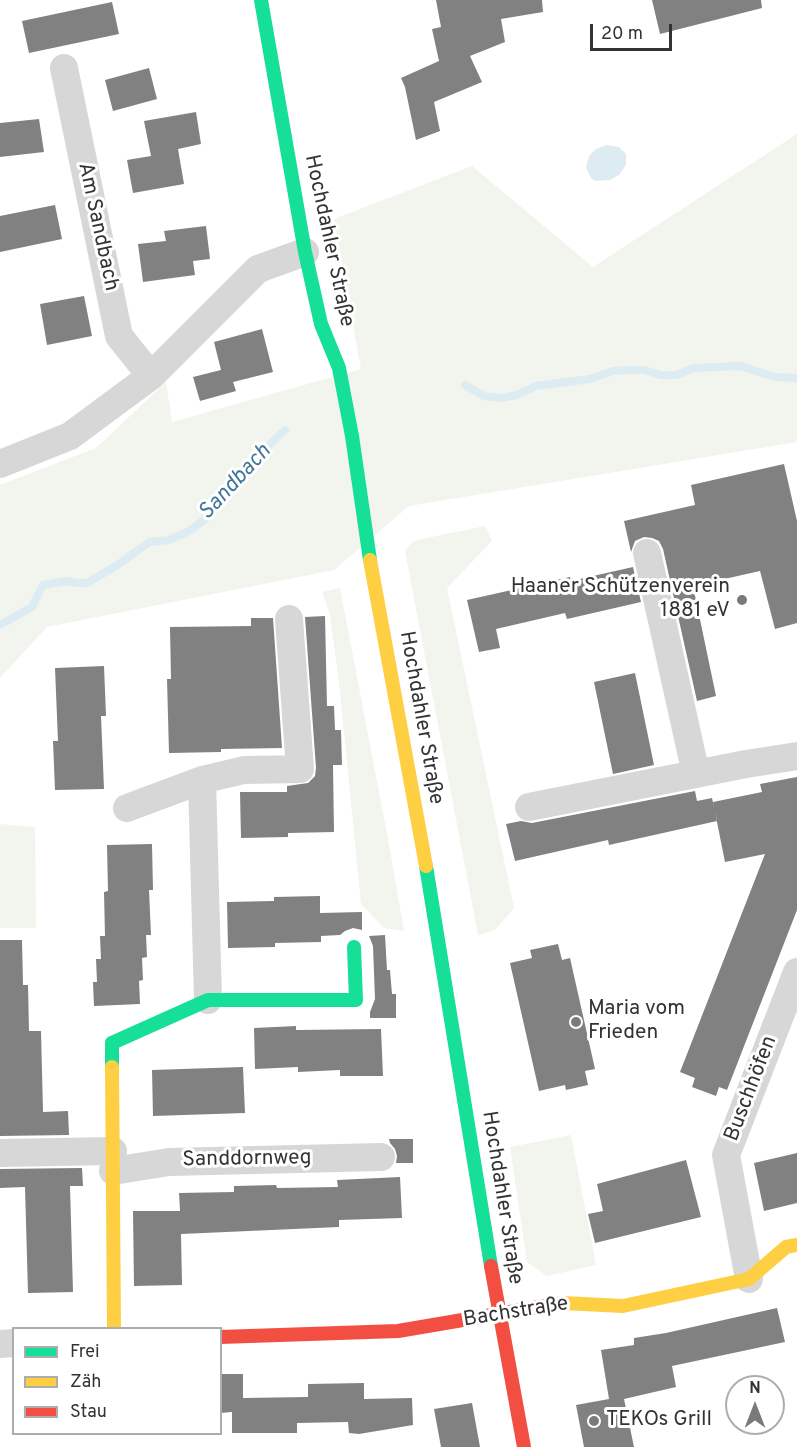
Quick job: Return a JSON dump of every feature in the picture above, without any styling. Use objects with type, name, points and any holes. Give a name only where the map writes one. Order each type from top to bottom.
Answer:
[{"type":"street","name":"Hochdahler Straße","points":[[261,0],[305,252],[321,324],[339,368],[352,436],[369,557],[436,923],[499,1315],[524,1447]]},
{"type":"street","name":"Am Sandbach","points":[[64,68],[119,336],[151,376]]},
{"type":"street","points":[[0,464],[70,436],[151,376],[258,269],[305,252]]},
{"type":"street","points":[[647,553],[696,774]]},
{"type":"street","points":[[208,999],[203,794],[244,770],[300,769],[289,619]]},
{"type":"street","points":[[529,807],[797,756]]},
{"type":"street","points":[[114,1327],[112,1043],[208,999],[260,1001],[356,999],[354,946]]},
{"type":"street","name":"Buschhöfen","points":[[749,1279],[726,1155],[797,972]]},
{"type":"street","name":"Sanddornweg","points":[[0,1153],[113,1161],[169,1162],[381,1157]]},
{"type":"street","name":"Bachstraße","points":[[222,1337],[398,1331],[563,1303],[623,1306],[749,1279],[786,1247],[797,1245]]},
{"type":"shaded area","points":[[797,134],[797,442],[409,506],[334,570],[47,627],[0,678],[0,485],[96,448],[166,382],[172,422],[361,369],[334,219],[472,166],[593,267]]},
{"type":"shaded area","points":[[607,145],[619,147],[626,154],[626,165],[619,175],[610,180],[595,181],[586,167],[589,156],[596,149]]},
{"type":"shaded area","points":[[485,526],[492,541],[447,588],[514,908],[495,930],[478,935],[405,551],[413,541]]},
{"type":"shaded area","points":[[340,588],[404,931],[384,928],[361,904],[340,691],[330,615],[322,592]]},
{"type":"shaded area","points":[[0,824],[35,827],[36,928],[0,928]]},
{"type":"shaded area","points":[[571,1135],[596,1265],[547,1276],[527,1262],[510,1147]]},
{"type":"building","points":[[436,0],[542,0],[543,12],[501,19],[505,42],[470,56],[482,82],[434,102],[440,131],[416,140],[401,78],[439,61],[432,29],[441,27]]},
{"type":"building","points":[[652,0],[761,0],[762,8],[660,34]]},
{"type":"building","points":[[112,2],[119,34],[29,53],[22,21]]},
{"type":"building","points":[[149,68],[157,99],[113,111],[105,80]]},
{"type":"building","points":[[196,112],[201,144],[178,149],[184,184],[133,193],[127,160],[151,156],[144,121]]},
{"type":"building","points":[[39,119],[44,152],[0,157],[0,123]]},
{"type":"building","points":[[55,205],[62,239],[0,252],[0,216]]},
{"type":"building","points":[[206,226],[210,259],[193,261],[195,275],[143,282],[138,244],[166,241],[164,231]]},
{"type":"building","points":[[84,296],[92,336],[47,345],[40,304]]},
{"type":"building","points":[[262,329],[273,372],[233,382],[236,391],[200,401],[193,377],[221,370],[214,342]]},
{"type":"building","points":[[784,464],[797,521],[797,623],[775,629],[760,571],[693,586],[716,696],[697,701],[663,549],[659,541],[644,537],[635,541],[631,552],[624,521],[695,505],[691,485]]},
{"type":"building","points":[[633,567],[641,602],[567,619],[565,613],[496,629],[500,648],[479,652],[467,600],[570,577],[571,581]]},
{"type":"building","points":[[325,616],[327,706],[334,706],[335,730],[341,730],[342,765],[333,765],[334,832],[288,833],[288,837],[241,838],[240,792],[287,792],[287,786],[308,783],[315,776],[305,617]]},
{"type":"building","points":[[251,618],[273,618],[282,748],[169,753],[167,679],[171,679],[170,627],[251,626]]},
{"type":"building","points":[[104,666],[106,716],[101,716],[104,789],[55,790],[53,741],[58,741],[55,668]]},
{"type":"building","points":[[635,673],[654,765],[613,774],[594,682]]},
{"type":"building","points":[[797,777],[797,910],[727,1090],[719,1087],[716,1096],[692,1087],[695,1078],[680,1072],[765,854],[725,862],[713,802],[762,792],[760,784]]},
{"type":"building","points":[[695,791],[697,801],[712,798],[717,821],[609,845],[608,840],[515,861],[506,824],[521,821],[532,823]]},
{"type":"building","points":[[152,844],[153,890],[149,890],[151,935],[146,935],[147,957],[142,958],[143,980],[139,981],[140,1004],[94,1006],[93,982],[97,982],[96,959],[101,959],[100,936],[105,936],[104,892],[108,891],[107,845]]},
{"type":"building","points":[[320,896],[320,913],[362,912],[362,930],[353,928],[340,935],[321,936],[321,942],[275,943],[275,947],[228,948],[227,902],[274,901],[274,897]]},
{"type":"building","points":[[385,935],[387,970],[390,970],[392,994],[396,994],[396,1018],[370,1018],[375,999],[373,946],[369,936]]},
{"type":"building","points":[[0,940],[22,940],[23,985],[28,985],[29,1031],[41,1031],[43,1112],[68,1111],[69,1135],[0,1136]]},
{"type":"building","points":[[558,944],[562,960],[570,958],[595,1069],[585,1071],[588,1085],[566,1090],[565,1085],[539,1091],[510,963],[532,958],[530,950]]},
{"type":"building","points":[[296,1026],[296,1030],[381,1029],[383,1076],[340,1076],[340,1070],[298,1072],[298,1067],[255,1069],[254,1028]]},
{"type":"building","points":[[243,1067],[245,1113],[153,1116],[152,1070]]},
{"type":"building","points":[[389,1139],[413,1139],[413,1163],[396,1163],[395,1149]]},
{"type":"building","points":[[797,1153],[797,1203],[764,1211],[754,1163]]},
{"type":"building","points":[[686,1160],[701,1217],[595,1243],[588,1214],[603,1211],[597,1184]]},
{"type":"building","points":[[82,1168],[83,1186],[70,1186],[73,1292],[28,1293],[25,1187],[0,1188],[0,1169]]},
{"type":"building","points":[[400,1177],[402,1218],[339,1220],[339,1227],[181,1234],[182,1285],[134,1286],[133,1211],[180,1211],[179,1193],[234,1192],[234,1186],[338,1187],[337,1180]]},
{"type":"building","points":[[777,1308],[785,1342],[672,1366],[676,1387],[624,1399],[634,1447],[584,1447],[576,1405],[609,1399],[601,1350],[634,1345],[634,1338]]},
{"type":"building","points":[[222,1374],[243,1374],[243,1398],[308,1397],[308,1384],[364,1383],[364,1399],[412,1398],[413,1425],[359,1434],[349,1433],[348,1422],[297,1423],[297,1433],[232,1433],[232,1412],[222,1413]]},
{"type":"building","points":[[472,1403],[480,1447],[441,1447],[434,1409]]},
{"type":"waterway","name":"Sandbach","points":[[465,385],[484,396],[500,398],[517,395],[536,386],[590,379],[613,371],[644,370],[661,375],[677,375],[693,368],[740,366],[775,377],[797,378]]},
{"type":"waterway","name":"Sandbach","points":[[0,625],[32,607],[43,585],[67,581],[87,583],[119,564],[149,542],[169,540],[191,530],[209,516],[219,501],[233,490],[273,441],[285,430]]},
{"type":"traffic: fast","points":[[261,0],[305,252],[321,324],[339,368],[352,436],[370,560]]},
{"type":"traffic: fast","points":[[426,866],[491,1266]]},
{"type":"traffic: fast","points":[[112,1067],[112,1043],[208,1000],[356,1000],[354,947]]},
{"type":"traffic: slow","points":[[370,560],[426,866]]},
{"type":"traffic: slow","points":[[112,1067],[114,1327]]},
{"type":"traffic: slow","points":[[545,1306],[563,1303],[623,1306],[749,1279],[786,1247],[797,1245]]},
{"type":"traffic: jam","points":[[491,1266],[524,1447]]},
{"type":"traffic: jam","points":[[222,1337],[398,1331],[545,1306]]},
{"type":"place","name":"Haaner Schützenverein 1881 eV","points":[[742,600]]},
{"type":"place","name":"Maria vom Frieden","points":[[576,1022]]},
{"type":"place","name":"TEKOs Grill","points":[[594,1421]]}]
